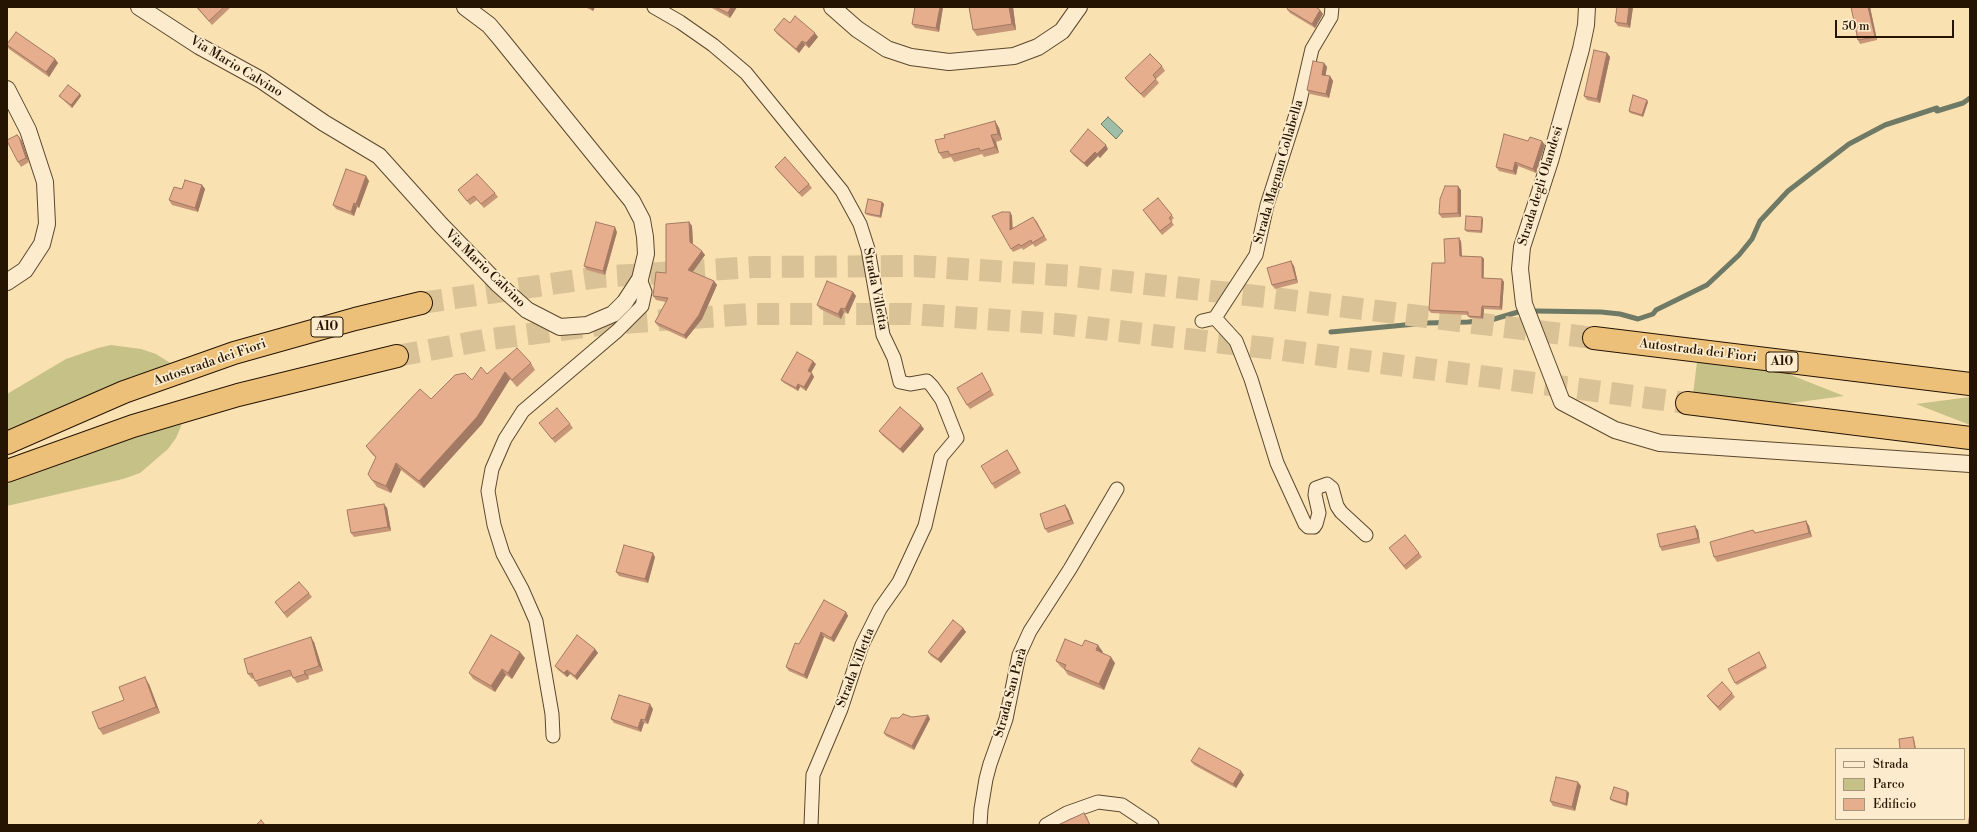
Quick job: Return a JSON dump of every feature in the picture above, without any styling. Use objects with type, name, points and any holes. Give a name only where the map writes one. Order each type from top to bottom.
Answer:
[{"type":"highway","name":"Autostrada dei Fiori","points":[[7,443],[124,392],[234,353],[355,319],[421,303]]},
{"type":"highway","name":"Autostrada dei Fiori","points":[[1594,338],[1970,384]]},
{"type":"highway","points":[[7,472],[133,426],[238,394],[398,356]]},
{"type":"highway","points":[[1688,403],[1970,438]]},
{"type":"street","name":"Via Mario Calvino","points":[[139,7],[199,46],[261,80],[379,156],[440,225],[497,283],[527,310],[560,327],[588,325],[613,314],[625,302],[640,279],[646,254],[646,237],[642,220],[632,201],[489,25],[465,7]]},
{"type":"street","name":"Strada Villetta","points":[[654,7],[680,22],[707,41],[746,73],[842,191],[860,224],[868,249],[883,335],[894,358],[900,382],[910,384],[927,381],[942,400],[957,438],[941,457],[925,526],[899,582],[880,609],[862,645],[843,703],[813,775],[811,825]]},
{"type":"street","points":[[832,7],[857,29],[887,49],[911,57],[949,62],[1014,56],[1038,47],[1062,31],[1079,7]]},
{"type":"street","name":"Strada Magnan Collabella","points":[[1332,7],[1331,18],[1312,49],[1286,146],[1267,205],[1256,255],[1208,320],[1236,341],[1251,378],[1277,463],[1304,524],[1308,527],[1314,527],[1316,524],[1319,513],[1315,495],[1316,488],[1327,484],[1332,488],[1337,506],[1341,512],[1366,535]]},
{"type":"street","name":"Strada degli Olandesi","points":[[1587,7],[1586,25],[1581,49],[1550,161],[1522,247],[1520,269],[1524,304],[1560,400],[1615,430],[1660,443],[1970,464]]},
{"type":"street","points":[[7,89],[28,130],[45,182],[47,224],[42,244],[25,270],[7,282]]},
{"type":"street","points":[[553,736],[551,706],[536,621],[503,554],[494,525],[488,490],[492,469],[505,439],[523,411],[617,331],[642,306],[645,292],[640,279]]},
{"type":"street","name":"Strada San Parà","points":[[980,825],[986,779],[1006,719],[1019,655],[1030,631],[1070,569],[1117,488]]},
{"type":"street","points":[[1046,825],[1067,813],[1098,802],[1122,805],[1152,825]]},
{"type":"green space","points":[[111,345],[141,349],[156,354],[172,364],[121,382],[7,431],[7,394],[66,359]]},
{"type":"green space","points":[[1697,362],[1786,373],[1844,396],[1784,404],[1693,394]]},
{"type":"green space","points":[[1970,397],[1970,425],[1916,404]]},
{"type":"green space","points":[[182,424],[176,438],[168,449],[140,473],[123,479],[7,506],[7,484],[136,437]]},
{"type":"shaded area","points":[[1108,117],[1123,131],[1116,139],[1101,124]]},
{"type":"building","points":[[197,7],[224,7],[209,21]]},
{"type":"building","points":[[715,7],[731,7],[728,13]]},
{"type":"building","points":[[915,7],[940,7],[936,28],[912,24]]},
{"type":"building","points":[[969,7],[1009,7],[1012,24],[973,30]]},
{"type":"building","points":[[1288,7],[1316,7],[1320,10],[1312,24],[1287,9]]},
{"type":"building","points":[[1617,7],[1629,7],[1627,24],[1615,22]]},
{"type":"building","points":[[1851,7],[1868,7],[1875,37],[1858,40]]},
{"type":"building","points":[[795,16],[815,33],[806,43],[802,41],[796,49],[774,30],[784,18],[790,23]]},
{"type":"building","points":[[16,32],[55,59],[46,72],[7,45]]},
{"type":"building","points":[[1594,50],[1607,53],[1597,99],[1584,96]]},
{"type":"building","points":[[1150,54],[1162,66],[1153,75],[1156,79],[1141,94],[1125,78]]},
{"type":"building","points":[[1313,61],[1324,63],[1322,75],[1330,76],[1326,94],[1307,90]]},
{"type":"building","points":[[68,85],[80,94],[71,105],[59,96]]},
{"type":"building","points":[[1633,95],[1647,100],[1642,115],[1629,111]]},
{"type":"building","points":[[995,121],[998,134],[991,135],[995,147],[980,151],[979,148],[950,155],[948,151],[939,153],[935,140],[945,138],[944,135]]},
{"type":"building","points":[[1088,129],[1106,145],[1097,154],[1095,152],[1084,163],[1070,151]]},
{"type":"building","points":[[1504,134],[1528,141],[1530,137],[1542,141],[1533,169],[1515,162],[1513,171],[1496,167]]},
{"type":"building","points":[[17,135],[26,158],[18,162],[7,141]]},
{"type":"building","points":[[785,157],[809,184],[799,193],[775,167]]},
{"type":"building","points":[[346,169],[366,176],[356,204],[354,203],[351,212],[333,205]]},
{"type":"building","points":[[477,174],[495,193],[481,204],[474,196],[467,201],[458,190]]},
{"type":"building","points":[[185,180],[202,185],[195,208],[169,200],[174,187],[182,189]]},
{"type":"building","points":[[1445,186],[1458,186],[1458,213],[1439,214],[1440,199]]},
{"type":"building","points":[[1158,198],[1172,215],[1169,218],[1172,222],[1160,231],[1143,210]]},
{"type":"building","points":[[868,199],[882,202],[880,216],[865,213]]},
{"type":"building","points":[[1002,212],[1010,212],[1010,230],[1033,217],[1044,236],[1032,243],[1031,240],[1021,246],[1019,244],[1011,249],[992,216]]},
{"type":"building","points":[[1466,216],[1482,217],[1481,231],[1465,230]]},
{"type":"building","points":[[596,222],[615,227],[603,271],[584,266]]},
{"type":"building","points":[[689,222],[690,242],[702,251],[688,270],[714,281],[699,315],[684,335],[655,322],[668,298],[653,296],[656,272],[666,273],[666,224]]},
{"type":"building","points":[[1459,238],[1460,256],[1482,257],[1482,278],[1502,279],[1500,307],[1482,306],[1481,317],[1468,316],[1468,312],[1429,310],[1432,263],[1445,263],[1444,239]]},
{"type":"building","points":[[1291,261],[1296,279],[1272,285],[1267,268]]},
{"type":"building","points":[[827,281],[853,292],[845,309],[841,308],[838,314],[817,305]]},
{"type":"building","points":[[517,348],[531,363],[512,380],[505,372],[477,417],[419,481],[396,463],[386,486],[372,480],[368,474],[376,457],[366,446],[420,389],[431,399],[455,375],[465,373],[472,380],[481,367],[487,374]]},
{"type":"building","points":[[797,352],[813,361],[808,371],[812,373],[804,387],[798,384],[796,388],[781,380]]},
{"type":"building","points":[[982,373],[991,390],[967,405],[957,388]]},
{"type":"building","points":[[900,407],[921,425],[900,449],[879,431]]},
{"type":"building","points":[[557,408],[570,424],[552,439],[539,423]]},
{"type":"building","points":[[1007,450],[1018,469],[992,484],[981,466]]},
{"type":"building","points":[[384,504],[388,527],[351,533],[347,510]]},
{"type":"building","points":[[1065,505],[1071,520],[1045,529],[1040,514]]},
{"type":"building","points":[[1806,521],[1809,533],[1714,557],[1710,542],[1753,530],[1755,533]]},
{"type":"building","points":[[1695,526],[1698,538],[1660,547],[1657,534]]},
{"type":"building","points":[[1405,535],[1419,553],[1404,566],[1389,548]]},
{"type":"building","points":[[624,545],[653,553],[645,579],[616,572]]},
{"type":"building","points":[[299,582],[309,593],[284,613],[275,602]]},
{"type":"building","points":[[824,600],[846,612],[831,638],[821,632],[804,675],[786,667],[795,643],[799,644]]},
{"type":"building","points":[[953,620],[963,628],[938,659],[928,652]]},
{"type":"building","points":[[491,635],[520,652],[508,673],[502,669],[491,686],[469,673]]},
{"type":"building","points":[[577,635],[595,649],[575,676],[567,670],[564,673],[555,666]]},
{"type":"building","points":[[311,637],[319,666],[304,671],[305,674],[293,678],[290,670],[255,681],[252,673],[248,674],[244,659]]},
{"type":"building","points":[[1065,639],[1082,646],[1085,640],[1098,645],[1096,650],[1111,657],[1099,684],[1064,669],[1066,665],[1056,661]]},
{"type":"building","points":[[1759,652],[1766,666],[1735,683],[1728,669]]},
{"type":"building","points":[[145,677],[156,707],[99,729],[92,712],[124,700],[119,687]]},
{"type":"building","points":[[1722,682],[1732,693],[1718,707],[1707,696]]},
{"type":"building","points":[[619,695],[650,704],[645,720],[641,719],[638,728],[611,719]]},
{"type":"building","points":[[903,714],[912,717],[928,715],[912,746],[884,733],[891,718],[899,718]]},
{"type":"building","points":[[1913,737],[1915,748],[1900,748],[1899,739]]},
{"type":"building","points":[[1199,748],[1241,771],[1233,784],[1191,761]]},
{"type":"building","points":[[1556,777],[1578,782],[1572,807],[1550,801]]},
{"type":"building","points":[[1614,787],[1627,791],[1626,804],[1610,799]]},
{"type":"building","points":[[1084,813],[1090,825],[1058,825]]},
{"type":"building","points":[[1970,813],[1970,825],[1968,825]]},
{"type":"building","points":[[261,820],[265,825],[256,825]]},
{"type":"waterway","points":[[1536,311],[1601,312],[1620,314],[1638,319],[1653,314],[1656,310],[1707,285],[1739,255],[1752,239],[1760,221],[1788,191],[1849,144],[1885,125],[1937,108],[1937,111],[1963,103],[1970,98]]},
{"type":"waterway","points":[[1331,332],[1426,323],[1491,320],[1518,312]]},
{"type":"tunnel","points":[[421,303],[599,277],[755,267],[915,266],[1073,276],[1266,297],[1594,338]]},
{"type":"tunnel","points":[[397,356],[484,340],[607,324],[749,314],[910,314],[1058,324],[1267,348],[1687,403]]}]
